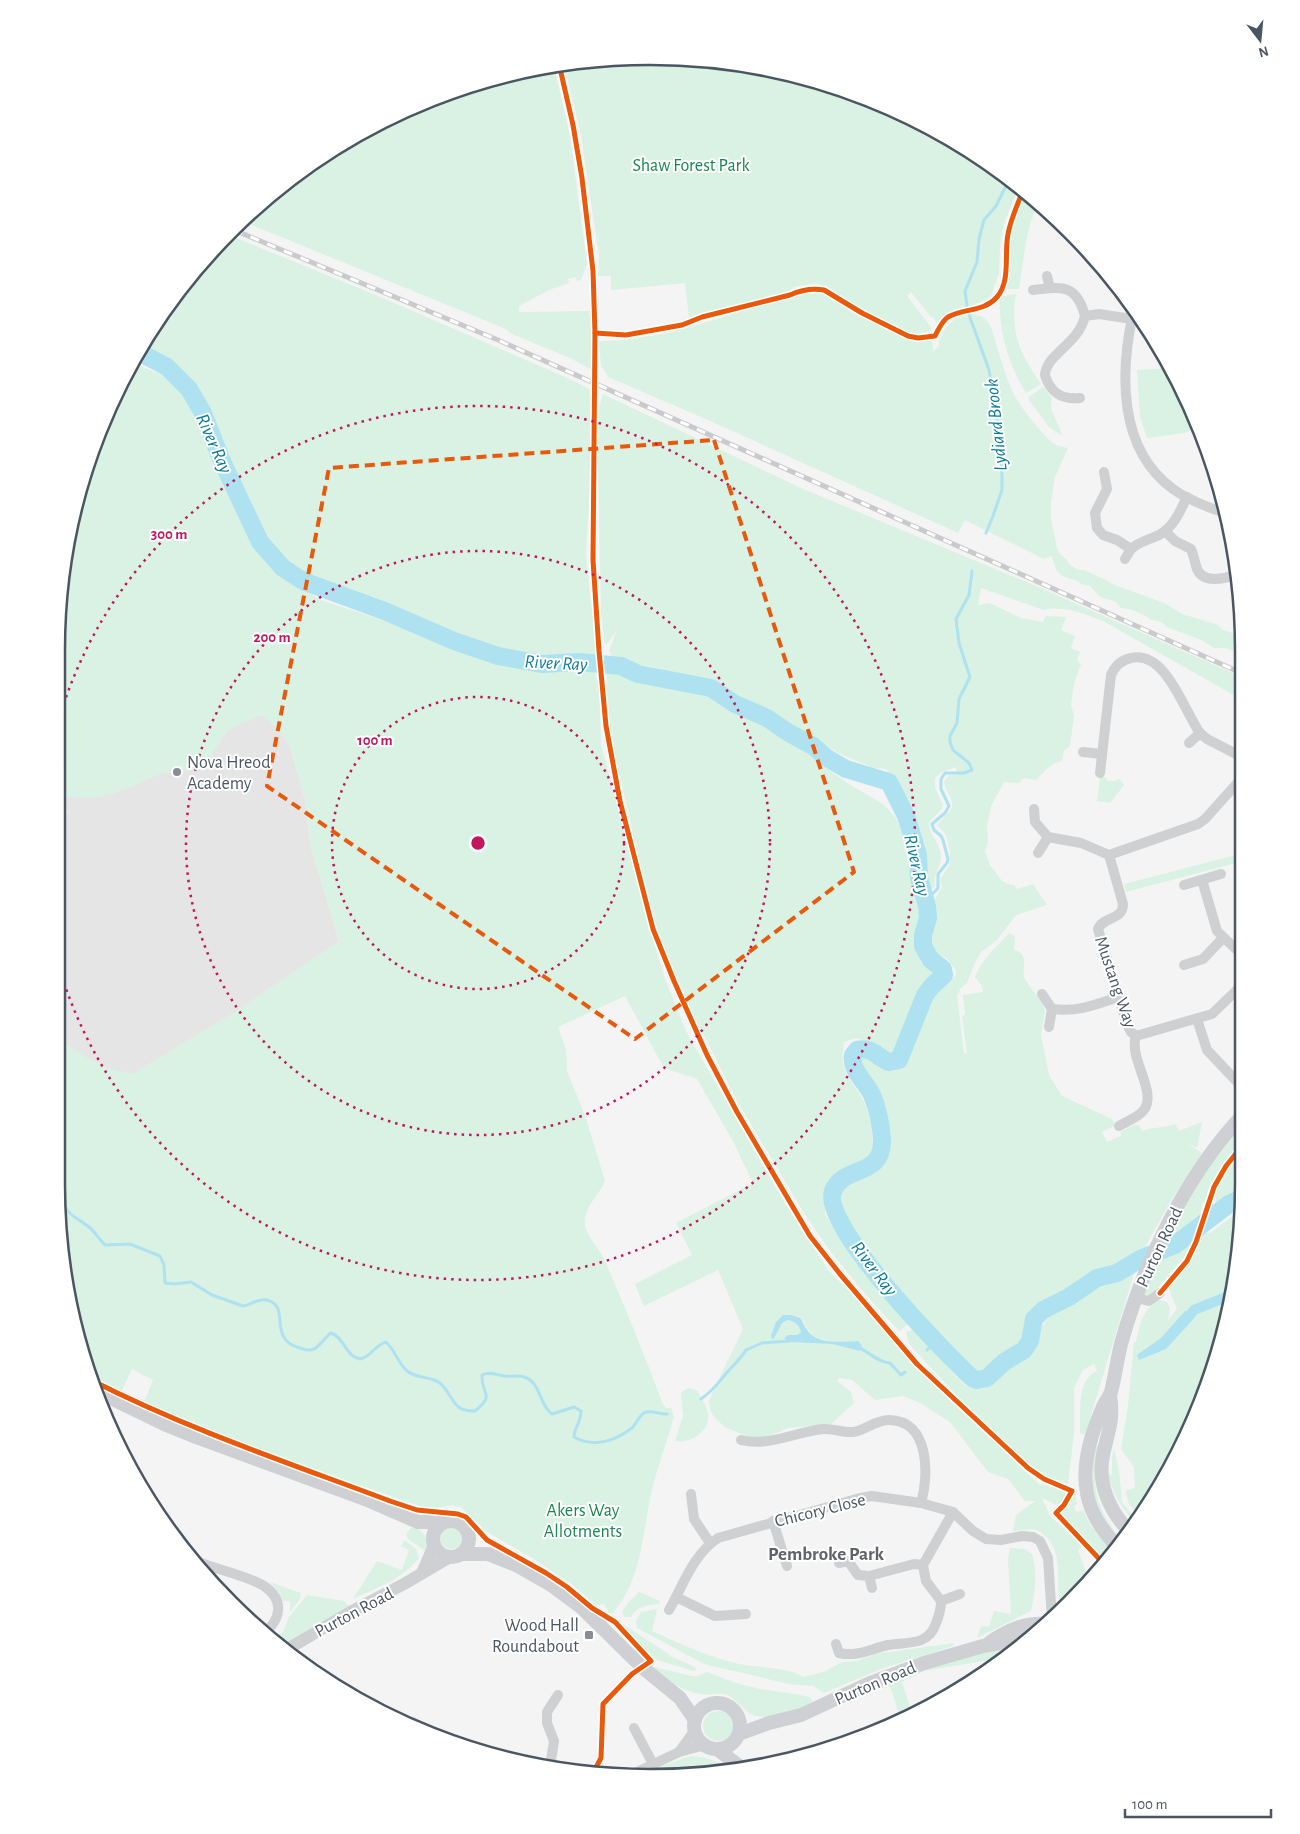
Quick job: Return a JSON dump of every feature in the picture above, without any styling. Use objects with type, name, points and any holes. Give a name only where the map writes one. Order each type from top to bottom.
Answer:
[{"type":"main road","name":"Purton Road","points":[[1124,1526],[1108,1502],[1101,1478],[1102,1457],[1112,1419],[1110,1395],[1121,1345],[1146,1272],[1176,1207],[1200,1170],[1235,1124]]},
{"type":"main road","points":[[105,1395],[196,1437],[370,1501],[418,1522],[455,1521],[460,1523],[468,1532],[468,1544],[455,1555],[438,1552],[418,1522]]},
{"type":"main road","name":"Purton Road","points":[[1110,1395],[1102,1407],[1085,1467],[1088,1500],[1096,1520],[1113,1541]]},
{"type":"main road","points":[[433,1542],[434,1530],[443,1522]]},
{"type":"main road","name":"Purton Road","points":[[468,1532],[488,1554]]},
{"type":"main road","name":"Purton Road","points":[[455,1555],[488,1554],[516,1565],[565,1595],[601,1626],[642,1667],[680,1698],[695,1725]]},
{"type":"main road","name":"Purton Road","points":[[983,1646],[1020,1626],[1036,1624]]},
{"type":"main road","name":"Purton Road","points":[[738,1736],[769,1723],[801,1715],[864,1685],[908,1668],[983,1646],[1016,1640]]},
{"type":"main road","name":"Purton Road","points":[[680,1698],[712,1704]]},
{"type":"main road","points":[[734,1763],[698,1738],[695,1725],[701,1710],[712,1704],[728,1706],[738,1717],[740,1724],[738,1736],[743,1761]]},
{"type":"main road","name":"Purton Road","points":[[738,1717],[769,1723]]},
{"type":"main road","points":[[711,1747],[728,1746],[738,1736]]},
{"type":"street","points":[[1047,276],[1050,288]]},
{"type":"street","points":[[1033,290],[1064,288],[1071,290],[1080,301],[1085,316],[1077,334],[1048,364],[1045,372],[1048,384],[1058,394],[1065,398],[1080,398]]},
{"type":"street","points":[[1085,316],[1100,314],[1130,316]]},
{"type":"street","points":[[1132,319],[1125,393],[1132,431],[1141,451],[1152,469],[1169,486],[1186,497],[1217,509]]},
{"type":"street","points":[[1104,472],[1106,489],[1095,513],[1097,528],[1099,533],[1117,540],[1131,549]]},
{"type":"street","points":[[1125,559],[1131,549],[1141,542],[1165,531],[1176,520],[1186,497]]},
{"type":"street","points":[[1165,531],[1175,541],[1191,550],[1197,569],[1203,576],[1209,579],[1230,576]]},
{"type":"street","points":[[1100,773],[1111,675],[1120,663],[1133,657],[1149,660],[1163,672],[1181,697],[1200,733],[1207,739],[1235,753]]},
{"type":"street","points":[[1189,743],[1200,733]]},
{"type":"street","points":[[1083,752],[1102,754]]},
{"type":"street","points":[[1034,809],[1035,822],[1048,837],[1082,842],[1109,855],[1198,824],[1206,819],[1235,786]]},
{"type":"street","points":[[1038,853],[1048,837]]},
{"type":"street","name":"Mustang Way","points":[[1109,855],[1123,910],[1118,916],[1101,924],[1098,929],[1128,1027],[1136,1036],[1214,1012],[1235,992]]},
{"type":"street","points":[[1184,885],[1220,874]]},
{"type":"street","points":[[1202,880],[1215,926],[1223,938],[1235,949]]},
{"type":"street","points":[[1184,965],[1203,959],[1223,938]]},
{"type":"street","points":[[1042,994],[1052,1009],[1049,1026]]},
{"type":"street","points":[[1052,1009],[1080,1009],[1119,997]]},
{"type":"street","points":[[1196,1019],[1207,1050],[1235,1080]]},
{"type":"street","points":[[1119,1126],[1142,1118],[1147,1105],[1148,1098],[1134,1049],[1136,1036]]},
{"type":"street","points":[[1136,1298],[1149,1302],[1160,1293]]},
{"type":"street","points":[[741,1440],[764,1442],[821,1429],[852,1432],[872,1423],[889,1420],[898,1421],[912,1429],[924,1452],[927,1468],[921,1503]]},
{"type":"street","points":[[692,1494],[694,1519],[710,1543]]},
{"type":"street","name":"Chicory Close","points":[[668,1610],[693,1562],[710,1543],[725,1535],[773,1521],[848,1500],[872,1496],[921,1503],[953,1512],[973,1531],[986,1539],[1001,1540],[1022,1536],[1033,1537],[1040,1541],[1048,1558],[1051,1610]]},
{"type":"street","points":[[836,1644],[839,1654],[860,1654],[887,1645],[918,1642],[929,1636],[935,1627],[941,1601],[926,1581],[923,1565],[953,1512]]},
{"type":"street","points":[[773,1521],[787,1566]]},
{"type":"street","points":[[422,1573],[433,1542]]},
{"type":"street","name":"Purton Road","points":[[292,1646],[332,1622],[455,1555]]},
{"type":"street","points":[[839,1563],[848,1561],[858,1575],[869,1576],[914,1564],[923,1565]]},
{"type":"street","points":[[206,1565],[259,1584],[271,1592],[277,1602],[278,1612],[275,1622],[269,1628]]},
{"type":"street","points":[[869,1576],[872,1588]]},
{"type":"street","points":[[941,1601],[960,1594]]},
{"type":"street","points":[[676,1597],[715,1616],[746,1614]]},
{"type":"street","points":[[551,1760],[554,1740],[547,1723],[547,1712],[558,1695]]},
{"type":"street","points":[[679,1752],[695,1725]]},
{"type":"street","points":[[634,1728],[653,1764]]},
{"type":"street","points":[[643,1769],[679,1752],[711,1747]]},
{"type":"highlighted area","points":[[714,440],[854,872],[635,1039],[267,786],[329,468]]},
{"type":"shaded area","name":"Nova Hreod Academy","points":[[75,541],[247,720],[262,715],[278,729],[290,746],[305,799],[310,844],[339,941],[340,952],[93,1104],[65,1097],[65,822],[68,811],[65,810],[66,612]]},
{"type":"green space","name":"Shaw Forest Park","points":[[612,66],[688,66],[764,76],[838,96],[909,125],[942,143],[1016,194],[1004,224],[1000,243],[999,274],[990,298],[945,316],[937,325],[934,318],[930,316],[911,292],[907,296],[931,327],[930,330],[922,335],[911,335],[856,307],[829,287],[815,283],[794,287],[789,292],[689,318],[685,283],[611,290],[611,276],[598,276],[599,256],[581,136],[566,71]]},
{"type":"green space","points":[[556,73],[570,136],[587,264],[581,280],[577,281],[576,277],[568,279],[569,283],[549,290],[519,306],[519,312],[591,311],[594,326],[592,370],[572,359],[512,334],[506,329],[249,224],[294,186],[325,164],[391,125],[462,96],[499,85]]},
{"type":"green space","points":[[1023,199],[1036,210],[1030,224],[1019,289],[1006,289],[1010,241]]},
{"type":"green space","points":[[235,237],[371,293],[570,379],[591,390],[590,491],[586,553],[597,661],[565,661],[521,657],[499,651],[455,637],[387,610],[292,566],[274,549],[263,531],[248,495],[186,377],[153,351],[148,349],[186,294]]},
{"type":"green space","points":[[816,291],[825,293],[850,311],[911,341],[932,338],[933,352],[939,346],[944,330],[957,318],[973,314],[987,321],[993,332],[1012,391],[1018,401],[1032,421],[1053,443],[1068,448],[1055,477],[1051,502],[1051,519],[1059,553],[1069,564],[1078,570],[1084,570],[1112,584],[1164,603],[1182,614],[1218,625],[1223,630],[1235,634],[1235,653],[1228,649],[1214,648],[1197,638],[1167,627],[1160,621],[1151,620],[1133,610],[1121,608],[1116,602],[1100,597],[1090,586],[1060,574],[1056,569],[1052,556],[1044,559],[965,520],[958,533],[608,377],[601,365],[599,341],[627,339],[682,329],[789,297]]},
{"type":"green space","points":[[1017,295],[1015,298],[1014,323],[1019,344],[1022,353],[1041,384],[1026,393],[1014,371],[1006,347],[1001,322],[1000,297]]},
{"type":"green space","name":"Akers Way Allotments","points":[[139,365],[162,375],[179,390],[200,422],[237,509],[268,560],[287,579],[321,600],[409,629],[469,653],[505,663],[593,666],[599,687],[601,744],[644,908],[665,979],[687,1033],[787,1207],[829,1271],[878,1319],[975,1424],[1040,1485],[1043,1484],[1064,1491],[1067,1494],[1061,1503],[1056,1505],[1042,1498],[1050,1516],[1083,1546],[1078,1550],[1087,1574],[1060,1602],[1057,1558],[1049,1540],[1037,1530],[1013,1531],[1016,1515],[1035,1501],[1025,1501],[1008,1479],[988,1472],[950,1422],[920,1403],[903,1396],[875,1400],[852,1380],[839,1378],[837,1381],[851,1392],[854,1403],[831,1424],[788,1428],[768,1437],[752,1438],[726,1428],[715,1418],[710,1410],[709,1400],[743,1329],[718,1270],[644,1306],[635,1284],[692,1255],[676,1223],[753,1183],[733,1141],[697,1079],[664,1068],[625,996],[558,1027],[566,1050],[567,1071],[586,1118],[605,1181],[586,1213],[586,1229],[602,1254],[662,1402],[666,1408],[671,1408],[674,1417],[652,1490],[636,1570],[623,1599],[613,1613],[609,1613],[604,1604],[597,1606],[570,1583],[529,1556],[487,1532],[461,1507],[452,1505],[437,1508],[420,1506],[266,1452],[169,1414],[137,1400],[137,1398],[145,1400],[153,1380],[132,1369],[122,1390],[128,1394],[127,1396],[100,1382],[76,1298],[66,1222],[65,1043],[82,1055],[103,1066],[134,1073],[236,1011],[339,941],[310,844],[305,799],[290,746],[278,729],[262,715],[228,730],[203,768],[163,773],[115,793],[95,798],[66,797],[65,801],[66,612],[76,536],[96,462],[125,391]],"holes":[[[791,1315],[804,1321],[807,1329],[818,1338],[833,1342],[857,1341],[862,1346],[860,1351],[832,1344],[788,1342],[784,1338],[801,1332],[796,1324],[788,1320],[782,1323]]]},
{"type":"green space","points":[[1163,368],[1175,391],[1192,430],[1184,433],[1147,438],[1140,417],[1137,370]]},
{"type":"green space","points":[[1043,387],[1052,398],[1051,409],[1063,436],[1050,428],[1029,400],[1029,397]]},
{"type":"green space","points":[[603,394],[801,488],[1041,588],[1235,674],[1235,696],[1103,621],[1067,609],[1044,610],[981,588],[978,605],[990,603],[1021,618],[1043,622],[1046,616],[1066,617],[1061,630],[1075,636],[1071,648],[1080,652],[1077,660],[1081,664],[1074,683],[1071,705],[1074,716],[1070,746],[1064,751],[1062,761],[1051,766],[1036,780],[1024,778],[1019,783],[1004,782],[991,806],[987,826],[988,842],[985,851],[990,865],[1002,881],[1014,885],[1017,889],[1033,884],[1047,905],[1016,915],[997,940],[981,952],[967,983],[959,990],[960,992],[957,995],[964,1054],[967,1053],[962,1016],[965,1015],[963,995],[983,992],[982,986],[975,977],[978,969],[1009,933],[1015,936],[1014,950],[1019,952],[1024,958],[1025,979],[1045,1010],[1041,1035],[1049,1075],[1062,1096],[1112,1119],[1116,1125],[1102,1132],[1107,1142],[1121,1136],[1120,1132],[1134,1125],[1139,1125],[1142,1131],[1175,1124],[1179,1131],[1202,1122],[1197,1148],[1187,1143],[1202,1153],[1169,1204],[1138,1260],[1085,1435],[1080,1433],[1081,1398],[1090,1375],[1097,1371],[1094,1364],[1083,1370],[1074,1388],[1074,1433],[1068,1485],[1059,1483],[1034,1470],[974,1414],[909,1344],[906,1332],[925,1325],[934,1335],[941,1357],[950,1370],[966,1386],[976,1385],[1004,1367],[1030,1354],[1040,1329],[1053,1311],[1068,1303],[1083,1287],[1082,1280],[1069,1291],[1038,1304],[1031,1313],[1028,1329],[1019,1343],[1001,1354],[982,1374],[976,1374],[966,1366],[863,1245],[837,1201],[842,1191],[872,1174],[882,1163],[886,1149],[887,1134],[884,1118],[872,1086],[858,1061],[862,1055],[867,1054],[889,1069],[898,1065],[910,1050],[931,1001],[956,975],[956,970],[946,958],[933,950],[929,933],[936,909],[935,899],[942,887],[940,879],[949,866],[950,853],[946,835],[937,825],[952,808],[952,801],[944,782],[949,775],[957,775],[956,767],[942,772],[935,778],[935,788],[943,805],[941,810],[929,822],[929,827],[940,850],[941,859],[935,876],[935,886],[930,891],[927,890],[923,879],[924,864],[906,802],[886,769],[874,768],[838,753],[750,702],[653,667],[614,661],[609,651],[617,630],[606,645],[604,642],[601,610],[597,415]]},
{"type":"green space","points":[[606,670],[617,671],[660,686],[700,691],[764,723],[847,783],[883,804],[896,818],[903,837],[919,914],[918,948],[921,962],[937,971],[929,979],[916,999],[895,1054],[889,1055],[878,1045],[856,1038],[844,1042],[844,1067],[867,1109],[873,1139],[873,1151],[825,1187],[825,1214],[845,1246],[908,1324],[901,1330],[898,1330],[860,1288],[828,1248],[804,1213],[737,1101],[675,978],[655,930],[613,746],[609,719]]},
{"type":"green space","points":[[1100,777],[1105,777],[1108,781],[1119,779],[1124,785],[1110,803],[1097,801]]},
{"type":"green space","points":[[65,809],[68,810],[65,821]]},
{"type":"green space","points":[[1235,855],[1235,863],[1126,892],[1124,884]]},
{"type":"green space","points":[[1235,1135],[1235,1151],[1211,1182],[1194,1237],[1187,1253],[1150,1297],[1144,1296],[1154,1268],[1161,1263],[1166,1252],[1169,1244],[1168,1234],[1208,1169]]},
{"type":"green space","points":[[1235,1161],[1235,1203],[1216,1207],[1215,1191]]},
{"type":"green space","points":[[1234,1215],[1224,1298],[1215,1335],[1204,1372],[1175,1443],[1157,1477],[1135,1511],[1129,1504],[1125,1491],[1135,1488],[1134,1467],[1121,1449],[1128,1406],[1134,1342],[1136,1342],[1145,1313],[1153,1304],[1159,1300],[1167,1302],[1170,1309],[1168,1320],[1177,1309],[1169,1289],[1192,1258],[1201,1233],[1210,1233]]},
{"type":"green space","points":[[689,1388],[698,1391],[706,1408],[708,1420],[703,1431],[698,1435],[687,1440],[675,1441],[683,1416],[681,1393]]},
{"type":"green space","points":[[1096,1445],[1099,1446],[1095,1486],[1101,1508],[1118,1535],[1116,1537],[1105,1521],[1096,1498],[1092,1474]]},
{"type":"green space","points":[[1114,1448],[1119,1471],[1122,1502],[1132,1515],[1130,1517],[1112,1489],[1108,1475],[1112,1474]]},
{"type":"green space","points":[[1075,1494],[1077,1504],[1074,1506],[1076,1512],[1083,1510],[1091,1526],[1109,1547],[1100,1558],[1061,1515],[1072,1495]]},
{"type":"green space","points":[[451,1527],[459,1530],[462,1538],[459,1546],[451,1549],[443,1546],[440,1538],[443,1530]]},
{"type":"green space","points":[[411,1528],[417,1528],[425,1536],[428,1541],[427,1552],[408,1539],[406,1534]]},
{"type":"green space","points":[[404,1541],[416,1549],[419,1558],[412,1566],[380,1587],[353,1599],[377,1561],[402,1570],[409,1550],[401,1546]]},
{"type":"green space","points":[[1010,1548],[1025,1549],[1032,1554],[1035,1590],[1031,1611],[977,1638],[981,1626],[989,1627],[994,1611],[1011,1614],[1008,1559]]},
{"type":"green space","points":[[270,1582],[301,1593],[300,1599],[290,1612],[290,1601],[283,1601],[279,1592]]},
{"type":"green space","points":[[639,1592],[660,1601],[659,1604],[643,1607],[636,1610],[631,1617],[624,1617],[622,1612]]},
{"type":"green space","points":[[307,1595],[344,1601],[349,1606],[288,1643],[279,1636],[283,1632],[289,1617]]},
{"type":"green space","points":[[657,1609],[652,1631],[717,1658],[739,1664],[782,1670],[803,1677],[823,1672],[843,1662],[857,1661],[875,1654],[954,1643],[953,1646],[881,1669],[824,1693],[813,1686],[789,1684],[704,1664],[637,1628],[636,1621],[641,1612]]},
{"type":"green space","points":[[623,1624],[673,1657],[697,1668],[696,1670],[693,1671],[651,1658]]},
{"type":"green space","points":[[1007,1647],[989,1660],[924,1671],[902,1682],[910,1708],[899,1713],[891,1689],[888,1686],[883,1688],[881,1685],[929,1666]]},
{"type":"green space","points":[[650,1666],[692,1676],[707,1672],[733,1682],[760,1689],[808,1697],[812,1701],[792,1712],[773,1716],[757,1716],[748,1712],[727,1695],[703,1694],[686,1690]]},
{"type":"green space","points":[[718,1711],[729,1715],[733,1726],[729,1737],[718,1741],[707,1737],[703,1726],[707,1715]]},
{"type":"green space","points":[[692,1756],[722,1764],[656,1769]]},
{"type":"water","points":[[1185,1311],[1195,1317],[1166,1349],[1139,1360],[1137,1355],[1161,1338]]},
{"type":"water","points":[[783,1315],[800,1318],[810,1333],[822,1340],[837,1342],[858,1341],[862,1346],[860,1351],[832,1344],[788,1342],[784,1338],[801,1332],[796,1324],[788,1320],[782,1323],[773,1340],[771,1336],[776,1322]]},
{"type":"waterway","name":"Lydiard Brook","points":[[986,533],[1002,490],[997,417],[989,370],[968,312],[965,291],[977,262],[979,239],[984,220],[996,206],[1006,186]]},
{"type":"waterway","name":"River Ray","points":[[144,355],[167,367],[189,389],[203,413],[221,459],[260,542],[283,568],[303,581],[387,612],[454,641],[498,656],[542,664],[579,662],[621,666],[638,674],[711,688],[735,704],[767,718],[846,769],[889,782],[906,816],[918,855],[919,878],[927,906],[928,918],[923,935],[923,946],[931,960],[943,969],[944,975],[925,995],[899,1060],[889,1062],[866,1049],[857,1050],[853,1055],[856,1071],[872,1095],[876,1106],[882,1134],[881,1152],[870,1166],[845,1177],[838,1183],[833,1191],[834,1208],[845,1231],[864,1259],[913,1317],[972,1378],[977,1380],[987,1378],[1004,1362],[1024,1350],[1030,1341],[1034,1319],[1043,1310],[1069,1297],[1097,1278],[1117,1273],[1142,1258],[1175,1245],[1235,1201]]},
{"type":"waterway","name":"Lydiard Brook","points":[[926,901],[938,888],[938,874],[948,859],[943,840],[934,830],[932,824],[945,813],[949,806],[941,789],[941,779],[945,773],[964,773],[972,770],[969,763],[953,750],[950,742],[950,736],[957,723],[959,699],[970,677],[959,643],[956,619],[969,595],[972,571]]},
{"type":"waterway","points":[[66,1206],[74,1217],[89,1227],[105,1245],[130,1244],[160,1256],[164,1265],[165,1283],[191,1282],[212,1295],[243,1306],[261,1300],[272,1302],[277,1306],[285,1339],[291,1344],[304,1349],[314,1349],[331,1333],[336,1335],[351,1354],[360,1359],[386,1342],[407,1371],[440,1383],[461,1409],[475,1411],[485,1401],[486,1394],[482,1375],[490,1373],[522,1376],[530,1380],[552,1414],[574,1407],[581,1411],[574,1437],[589,1442],[604,1442],[625,1433],[632,1428],[644,1413],[667,1414]]},
{"type":"waterway","points":[[1182,1324],[1194,1310],[1224,1298]]},
{"type":"waterway","points":[[701,1399],[715,1387],[746,1350],[762,1343],[789,1341]]},
{"type":"waterway","points":[[927,1350],[936,1342]]},
{"type":"waterway","points":[[857,1347],[881,1361],[890,1363],[901,1375],[905,1372]]},
{"type":"railway","points":[[240,232],[498,340],[1235,670]]},
{"type":"cycle path","points":[[561,72],[573,125],[582,178],[593,271],[595,333],[593,560],[606,726],[620,801],[653,929],[707,1055],[737,1112],[810,1236],[917,1364],[1028,1468],[1044,1479],[1072,1491],[1064,1505],[1056,1513],[1099,1559]]},
{"type":"cycle path","points":[[595,333],[626,335],[682,325],[702,317],[815,289],[824,290],[862,313],[908,336],[918,338],[935,336],[942,323],[948,317],[980,308],[997,297],[1006,275],[1008,234],[1020,197]]},
{"type":"cycle path","points":[[1160,1293],[1187,1261],[1196,1242],[1214,1187],[1235,1155]]},
{"type":"cycle path","points":[[101,1385],[201,1430],[390,1501],[417,1510],[458,1514],[466,1517],[487,1540],[546,1573],[567,1587],[592,1608],[615,1622],[651,1661],[632,1674],[603,1704],[601,1758],[597,1766]]},
{"type":"place","name":"Nova Hreod Academy","points":[[177,772]]},
{"type":"place","name":"Wood Hall Roundabout","points":[[589,1635]]},
{"type":"district","name":"Pembroke Park","points":[[826,1553]]}]
